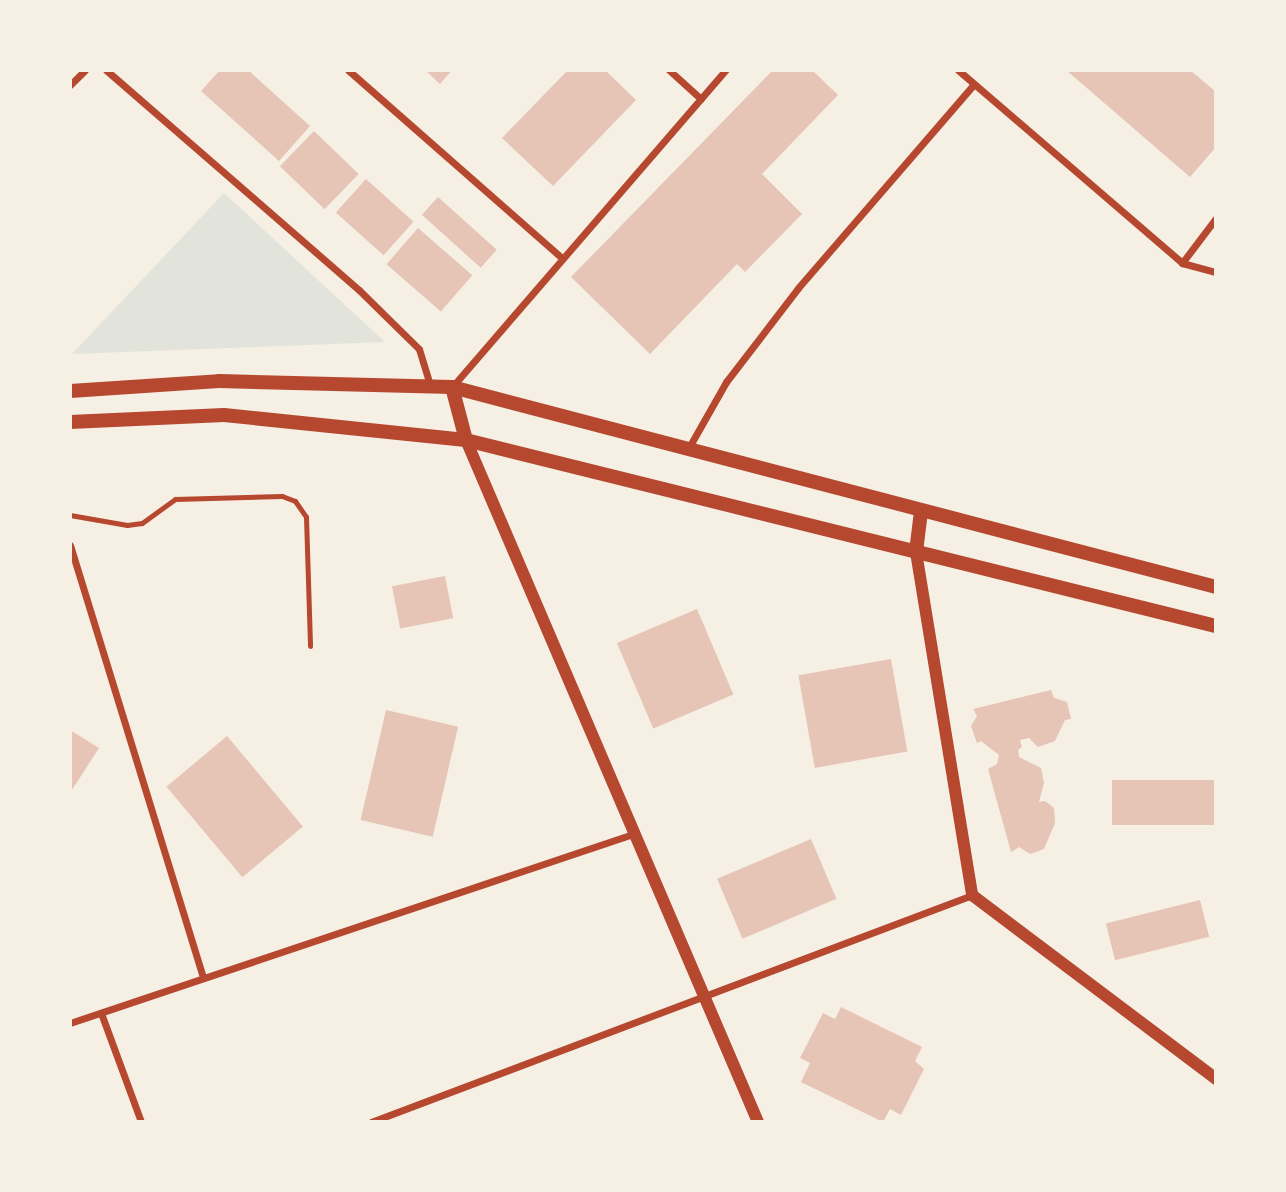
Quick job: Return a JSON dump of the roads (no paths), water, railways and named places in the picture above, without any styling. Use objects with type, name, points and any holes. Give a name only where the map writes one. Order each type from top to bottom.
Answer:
[{"type":"main road","points":[[70,391],[219,381],[452,387],[1216,587]]},
{"type":"main road","points":[[452,387],[466,440]]},
{"type":"main road","points":[[70,422],[224,415],[466,440],[1216,626]]},
{"type":"main road","points":[[916,552],[921,511]]},
{"type":"street","points":[[70,85],[85,70]]},
{"type":"street","points":[[106,70],[359,290],[419,349],[430,387]]},
{"type":"street","points":[[348,70],[561,257]]},
{"type":"street","points":[[669,70],[701,99]]},
{"type":"street","points":[[452,387],[561,257],[726,70]]},
{"type":"street","points":[[958,70],[1182,263],[1216,272]]},
{"type":"street","points":[[688,449],[726,382],[798,288],[974,84]]},
{"type":"street","points":[[1182,263],[1216,218]]},
{"type":"street","points":[[466,440],[706,995],[758,1122]]},
{"type":"street","points":[[70,545],[203,978]]},
{"type":"street","points":[[916,552],[972,895],[1216,1079]]},
{"type":"street","points":[[70,1023],[636,833]]},
{"type":"street","points":[[371,1122],[972,895]]},
{"type":"street","points":[[101,1013],[141,1122]]},
{"type":"lane","points":[[70,515],[127,525],[142,523],[174,499],[282,496],[295,501],[306,517],[310,646]]}]
